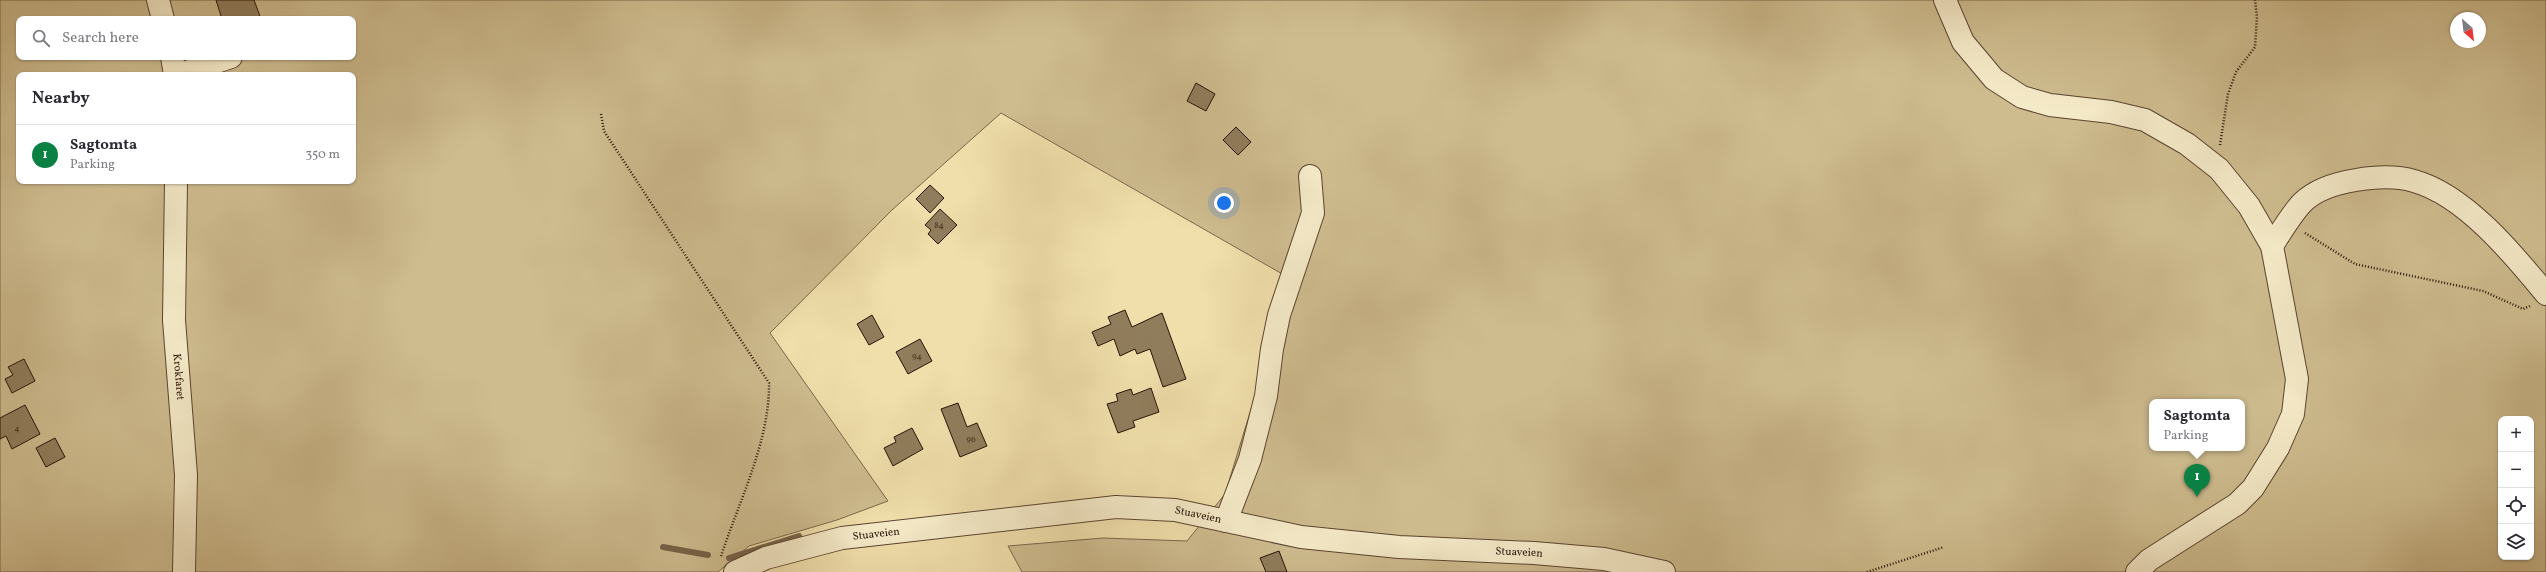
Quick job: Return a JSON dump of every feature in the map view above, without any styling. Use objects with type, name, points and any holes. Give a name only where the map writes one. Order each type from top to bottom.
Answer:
[{"type":"street","points":[[158,0],[162,16]]},
{"type":"street","points":[[1945,0],[1964,42],[1994,79],[2022,97],[2050,105],[2111,112],[2145,120],[2187,144],[2221,172],[2249,206],[2272,246],[2297,379],[2293,414],[2278,448],[2253,488],[2237,504],[2149,560],[2137,572]]},
{"type":"street","points":[[173,60],[175,72]]},
{"type":"street","points":[[185,72],[222,60]]},
{"type":"street","points":[[1226,521],[1250,459],[1266,396],[1272,349],[1279,315],[1313,213],[1310,176]]},
{"type":"street","points":[[2272,246],[2287,222],[2302,203],[2334,184],[2373,178],[2414,180],[2446,196],[2471,215],[2507,247],[2542,299]]},
{"type":"street","name":"Krokfaret","points":[[176,184],[174,320],[186,475],[184,572]]},
{"type":"street","name":"Stuaveien","points":[[727,566],[766,558],[842,538],[1116,507],[1175,510],[1301,537],[1399,547],[1534,553],[1604,559],[1664,572]]},
{"type":"path","points":[[2221,172],[2214,164],[2222,138],[2228,94],[2236,72],[2255,47],[2257,17],[2255,0]]},
{"type":"path","points":[[601,114],[604,131],[769,383],[769,405],[727,566]]},
{"type":"path","points":[[2287,222],[2355,264],[2483,291],[2523,309],[2542,299]]},
{"type":"path","points":[[1867,572],[1944,547]]},
{"type":"shaded area","points":[[0,0],[2546,0],[2546,572],[1022,572],[1008,546],[1103,538],[1187,541],[1225,494],[1291,279],[1001,113],[892,210],[770,333],[888,501],[837,520],[749,546],[718,572],[0,572]]},
{"type":"building","points":[[216,0],[254,0],[260,16],[221,16]]},
{"type":"building","points":[[1196,83],[1215,94],[1206,111],[1187,101]]},
{"type":"building","points":[[1236,127],[1251,142],[1238,155],[1223,140]]},
{"type":"building","points":[[930,185],[944,198],[930,213],[916,199]]},
{"type":"building","points":[[940,209],[957,225],[938,244],[928,234],[931,230],[925,225]]},
{"type":"building","points":[[1125,310],[1132,327],[1162,313],[1186,379],[1163,387],[1150,349],[1137,354],[1135,349],[1120,356],[1114,339],[1098,346],[1092,332],[1111,324],[1108,317]]},
{"type":"building","points":[[872,315],[884,337],[869,345],[857,324]]},
{"type":"building","points":[[920,339],[932,361],[908,374],[896,352]]},
{"type":"building","points":[[24,359],[35,381],[12,393],[5,379],[13,375],[8,367]]},
{"type":"building","points":[[1151,388],[1159,412],[1133,421],[1135,427],[1118,433],[1107,404],[1118,401],[1116,394],[1131,389],[1133,395]]},
{"type":"building","points":[[958,403],[967,427],[977,423],[987,446],[960,457],[941,409]]},
{"type":"building","points":[[25,405],[40,434],[12,449],[6,436],[0,439],[0,418]]},
{"type":"building","points":[[912,428],[923,449],[893,466],[884,448],[896,442],[894,437]]},
{"type":"building","points":[[55,438],[65,457],[46,467],[36,448]]},
{"type":"building","points":[[1279,551],[1287,572],[1266,572],[1260,558]]},
{"type":"waterway","points":[[729,558],[799,536]]},
{"type":"waterway","points":[[663,547],[708,555]]},
{"type":"place","name":"Sagtomta","points":[[2197,497]]}]
